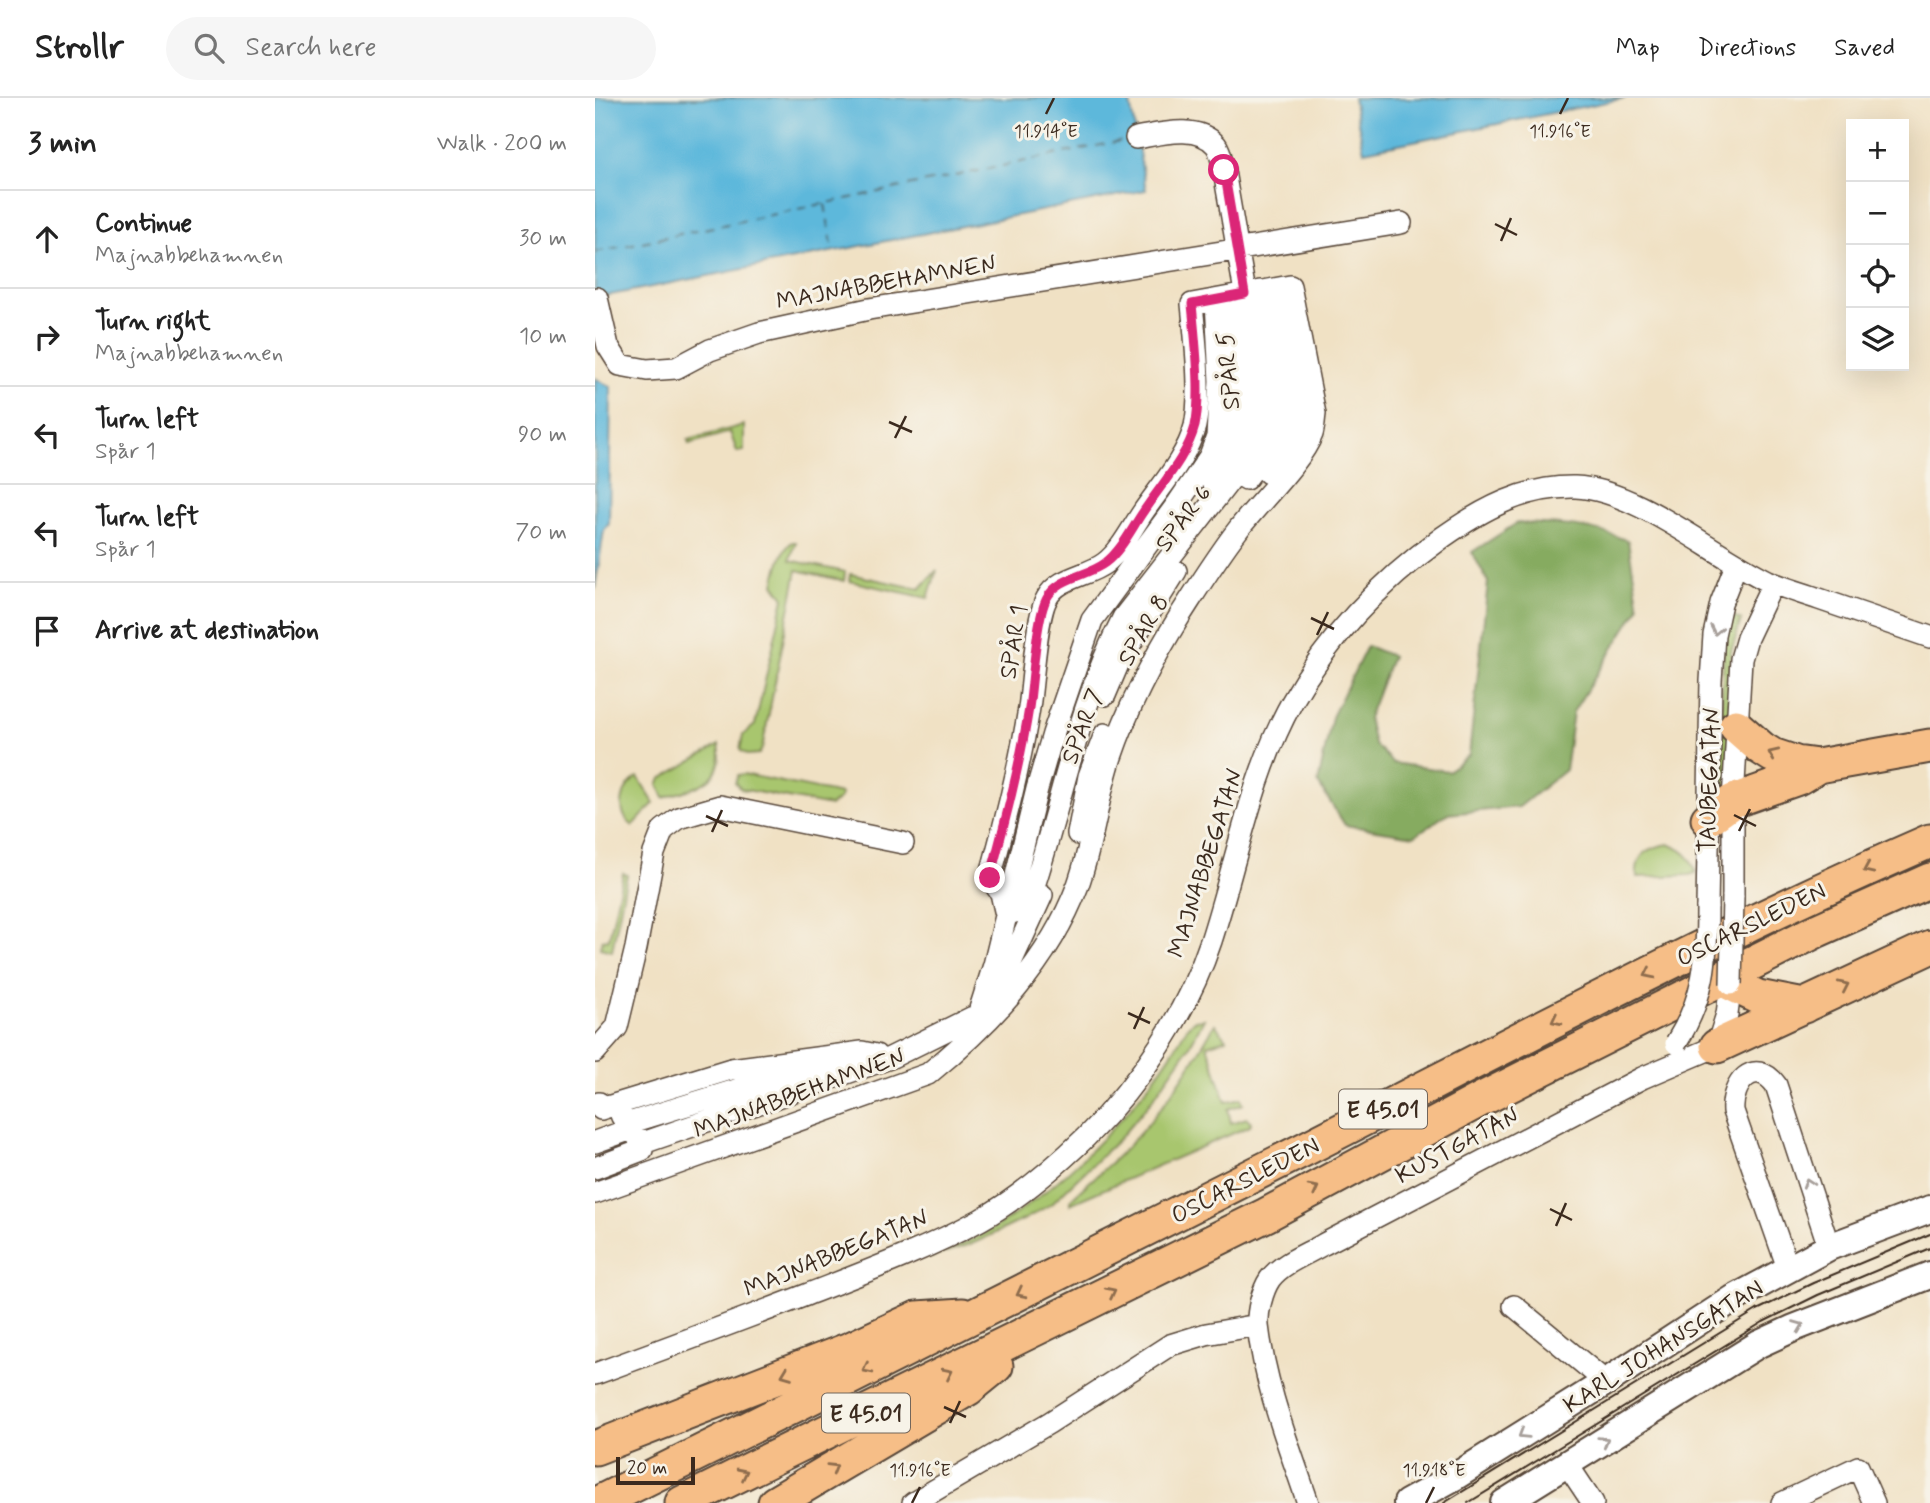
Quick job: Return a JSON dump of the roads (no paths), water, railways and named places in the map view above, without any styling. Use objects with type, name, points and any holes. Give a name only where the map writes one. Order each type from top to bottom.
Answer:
[{"type":"highway","points":[[1736,726],[1772,755],[1796,763],[1818,766],[1930,746]]},
{"type":"highway","points":[[1721,810],[1798,778],[1818,766]]},
{"type":"highway","name":"OSCARSLEDEN","points":[[598,1503],[979,1314],[1617,989],[1798,900],[1930,841]]},
{"type":"highway","name":"OSCARSLEDEN","points":[[682,1503],[1266,1215],[1481,1100],[1818,930],[1930,880]]},
{"type":"highway","points":[[1721,1033],[1804,1006],[1930,947]]},
{"type":"highway","points":[[1731,985],[1770,1000],[1804,1006]]},
{"type":"highway","points":[[595,1448],[850,1349],[917,1318],[979,1314]]},
{"type":"highway","points":[[775,1503],[969,1388],[1050,1323]]},
{"type":"street","points":[[1006,915],[1018,901],[1064,734],[1106,617],[1217,476],[1226,462],[1234,439],[1238,248],[1217,146],[1205,136],[1181,131],[1136,138]]},
{"type":"street","name":"MAJNABBEHAMNEN","points":[[597,298],[608,346],[620,365],[647,370],[676,368],[710,350],[759,333],[869,309],[1401,223]]},
{"type":"street","points":[[1006,915],[1003,877],[1026,787],[1057,604],[1064,596],[1113,572],[1129,554],[1193,459],[1206,429],[1209,404],[1239,295]]},
{"type":"street","name":"SPÅR 8","points":[[984,1011],[1026,978],[1050,941],[1077,887],[1111,758],[1132,703],[1157,656],[1237,531],[1297,458],[1313,432],[1315,414],[1239,295]]},
{"type":"street","name":"SPÅR 6","points":[[984,1011],[1009,967],[1053,867],[1068,822],[1094,721],[1119,662],[1166,584],[1253,471],[1273,436],[1280,395],[1278,372],[1239,295]]},
{"type":"street","name":"MAJNABBEGATAN","points":[[595,1374],[740,1321],[929,1245],[983,1218],[1036,1182],[1089,1134],[1139,1075],[1173,1023],[1197,977],[1211,941],[1259,779],[1292,703],[1325,652],[1359,609],[1394,575],[1453,530],[1514,496],[1545,489],[1580,487],[1628,501],[1650,511],[1736,565],[1773,583],[1930,637]]},
{"type":"street","name":"TAUBEGATAN","points":[[1721,1033],[1731,985],[1733,897],[1721,810],[1711,681],[1714,635],[1721,603],[1736,565]]},
{"type":"street","name":"TAUBEGATAN","points":[[1642,1078],[1661,1061],[1690,1021],[1705,974],[1707,908],[1736,726],[1741,659],[1747,638],[1773,583]]},
{"type":"street","points":[[595,1052],[617,1027],[654,853],[663,830],[679,818],[720,807],[903,843]]},
{"type":"street","name":"MAJNABBEHAMNEN","points":[[595,1193],[929,1074],[966,1044],[984,1011],[1006,915]]},
{"type":"street","points":[[1707,951],[1717,971],[1731,985]]},
{"type":"street","name":"MAJNABBEHAMNEN","points":[[595,1128],[629,1123],[883,1057],[984,1011]]},
{"type":"street","name":"KUSTGATAN","points":[[1308,1503],[1270,1380],[1258,1325],[1262,1298],[1270,1280],[1280,1269],[1642,1078],[1721,1033]]},
{"type":"street","name":"MAJNABBEHAMNEN","points":[[595,1142],[731,1069],[862,1052],[883,1057]]},
{"type":"street","points":[[1788,1268],[1733,1111],[1732,1098],[1735,1089],[1741,1079],[1751,1074],[1761,1074],[1776,1085],[1829,1247]]},
{"type":"street","name":"MAJNABBEHAMNEN","points":[[595,1105],[599,1103],[601,1109],[629,1123],[642,1150],[595,1168]]},
{"type":"street","name":"MAJNABBEHAMNEN","points":[[595,1117],[629,1123]]},
{"type":"street","name":"MAJNABBEHAMNEN","points":[[595,1153],[629,1123]]},
{"type":"street","name":"KARL JOHANSGATAN","points":[[1407,1503],[1456,1476],[1733,1299],[1788,1268],[1829,1247],[1930,1209]]},
{"type":"street","name":"KARL JOHANSGATAN","points":[[1504,1503],[1759,1344],[1930,1275]]},
{"type":"street","points":[[1514,1306],[1607,1382]]},
{"type":"street","points":[[913,1503],[1049,1423],[1170,1345],[1206,1334],[1258,1325]]},
{"type":"street","points":[[1567,1464],[1593,1503]]},
{"type":"street","points":[[1782,1503],[1858,1467],[1874,1503]]},
{"type":"water","points":[[595,98],[1129,98],[1146,190],[595,298]]},
{"type":"water","points":[[1353,98],[1626,98],[1364,151]]},
{"type":"water","points":[[595,378],[611,387],[609,524],[604,530],[595,589]]},
{"type":"tram line","points":[[1444,1503],[1757,1310],[1813,1283],[1930,1234]]},
{"type":"tram line","points":[[1468,1503],[1763,1322],[1818,1295],[1930,1248]]}]
